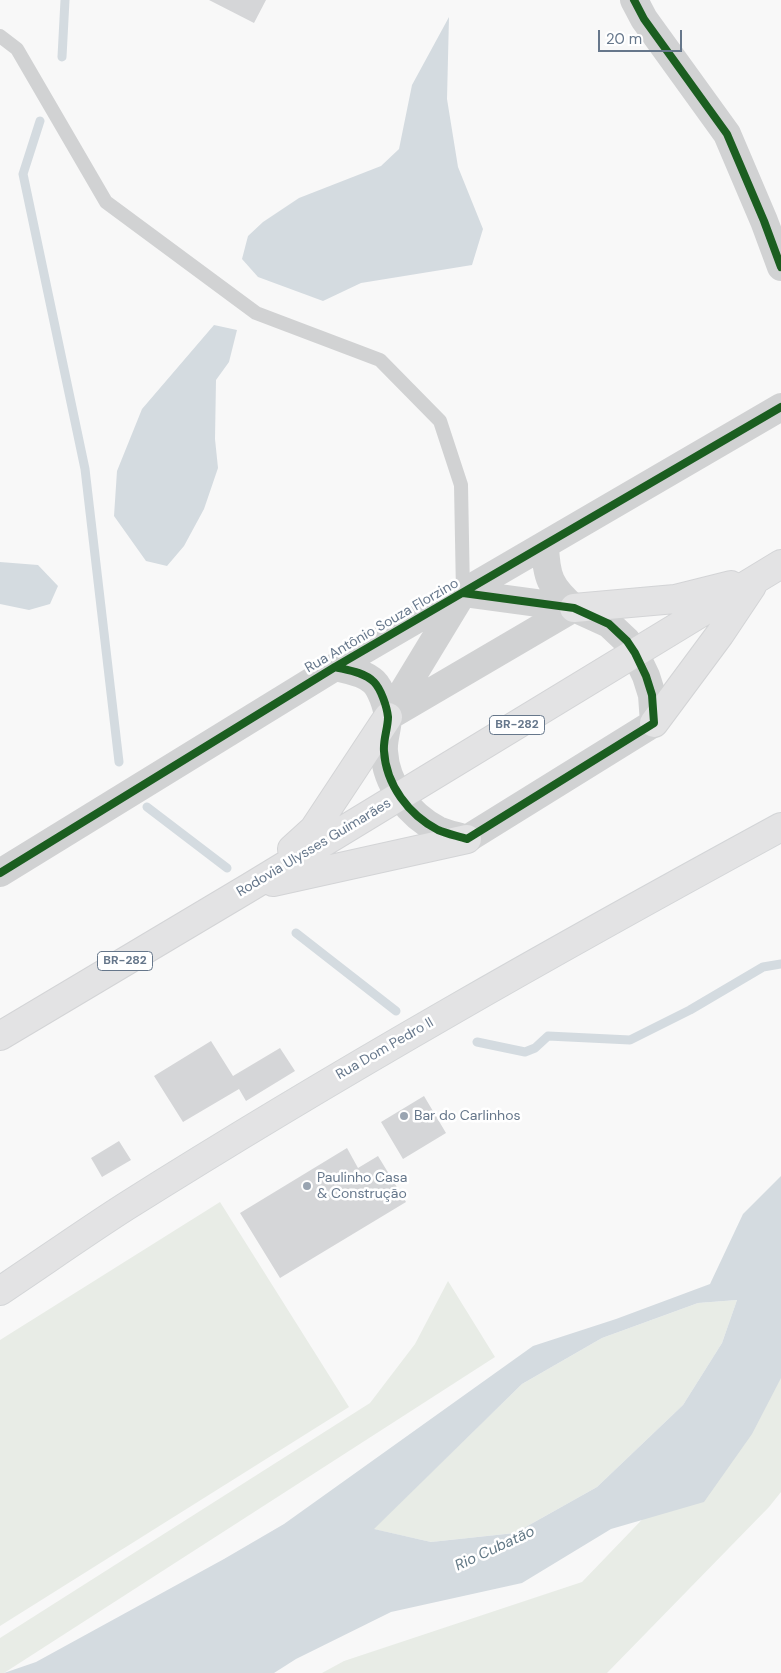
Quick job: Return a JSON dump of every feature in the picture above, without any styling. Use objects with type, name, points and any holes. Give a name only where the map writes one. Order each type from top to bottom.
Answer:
[{"type":"main road","name":"Rodovia Ulysses Guimarães","points":[[0,1036],[250,887],[781,564]]},
{"type":"main road","points":[[574,608],[675,599],[757,579]]},
{"type":"main road","points":[[654,723],[720,634],[757,579]]},
{"type":"main road","points":[[250,887],[314,829],[388,717]]},
{"type":"main road","name":"Rua Dom Pedro II","points":[[0,1291],[124,1208],[372,1056],[637,905],[781,827]]},
{"type":"main road","points":[[250,887],[467,839]]},
{"type":"street","points":[[634,0],[644,19],[727,134],[764,221],[781,267]]},
{"type":"street","name":"Rua Antônio Souza Florzino","points":[[0,873],[335,667],[781,407]]},
{"type":"street","points":[[335,667],[359,673],[374,681],[381,692],[388,717],[384,751],[390,778],[399,796],[421,819],[439,831],[467,839],[654,723],[652,694],[635,652],[627,640],[609,624],[574,608],[561,597],[551,583],[546,566],[545,545]]},
{"type":"street","points":[[388,717],[463,593],[574,608]]},
{"type":"street","points":[[388,717],[574,608]]},
{"type":"lane","points":[[0,36],[17,49],[106,202],[256,313],[380,360],[440,420],[462,485],[463,593]]},
{"type":"shaded area","points":[[220,1202],[349,1407],[0,1626],[0,1340]]},
{"type":"shaded area","points":[[448,1281],[495,1357],[4,1673],[0,1673],[0,1638],[370,1403],[415,1344]]},
{"type":"shaded area","points":[[737,1300],[722,1343],[683,1405],[597,1487],[515,1533],[431,1542],[373,1529],[522,1384],[602,1338],[698,1303]]},
{"type":"shaded area","points":[[781,1375],[781,1492],[769,1507],[607,1673],[322,1673],[344,1661],[582,1582]]},
{"type":"water","points":[[449,17],[447,99],[458,167],[483,229],[472,265],[361,283],[323,301],[258,277],[242,259],[248,236],[263,222],[299,198],[381,166],[399,149],[412,85]]},
{"type":"water","points":[[214,325],[237,330],[229,362],[216,380],[215,439],[218,468],[204,509],[184,546],[167,566],[146,561],[114,516],[117,471],[142,409]]},
{"type":"water","points":[[0,562],[38,565],[58,586],[50,604],[29,610],[0,604]]},
{"type":"water","name":"Rio Cubatão","points":[[781,1176],[781,1378],[752,1434],[704,1502],[611,1529],[522,1583],[391,1612],[296,1659],[274,1673],[4,1673],[36,1662],[284,1524],[533,1346],[616,1319],[710,1284],[743,1214]],"holes":[[[737,1300],[722,1343],[683,1405],[597,1487],[515,1533],[431,1542],[374,1529],[522,1384],[602,1338],[698,1303]]]},
{"type":"building","points":[[209,0],[266,0],[254,23]]},
{"type":"building","points":[[211,1041],[233,1076],[280,1048],[295,1071],[246,1101],[239,1089],[183,1122],[154,1076]]},
{"type":"building","points":[[424,1096],[446,1133],[403,1159],[381,1122]]},
{"type":"building","points":[[119,1141],[131,1160],[102,1177],[91,1158]]},
{"type":"building","points":[[347,1148],[358,1168],[378,1156],[406,1202],[280,1278],[240,1213]]},
{"type":"waterway","points":[[62,57],[65,0]]},
{"type":"waterway","points":[[40,121],[23,174],[85,469],[119,762]]},
{"type":"waterway","points":[[147,807],[227,868]]},
{"type":"waterway","points":[[296,933],[396,1011]]},
{"type":"waterway","points":[[477,1042],[525,1052],[535,1048],[548,1036],[630,1040],[690,1010],[763,967],[781,964]]},
{"type":"cycle path","points":[[634,0],[644,19],[727,134],[764,221],[781,267]]},
{"type":"cycle path","points":[[0,873],[335,667],[781,407]]},
{"type":"cycle path","points":[[335,667],[365,676],[374,682],[379,689],[388,717],[384,747],[386,764],[389,776],[401,798],[427,824],[438,830],[467,839],[654,723],[652,695],[646,676],[627,641],[609,624],[574,608],[463,593]]},
{"type":"place","name":"Bar do Carlinhos","points":[[404,1116]]},
{"type":"place","name":"Paulinho Casa & Construção","points":[[307,1186]]}]
